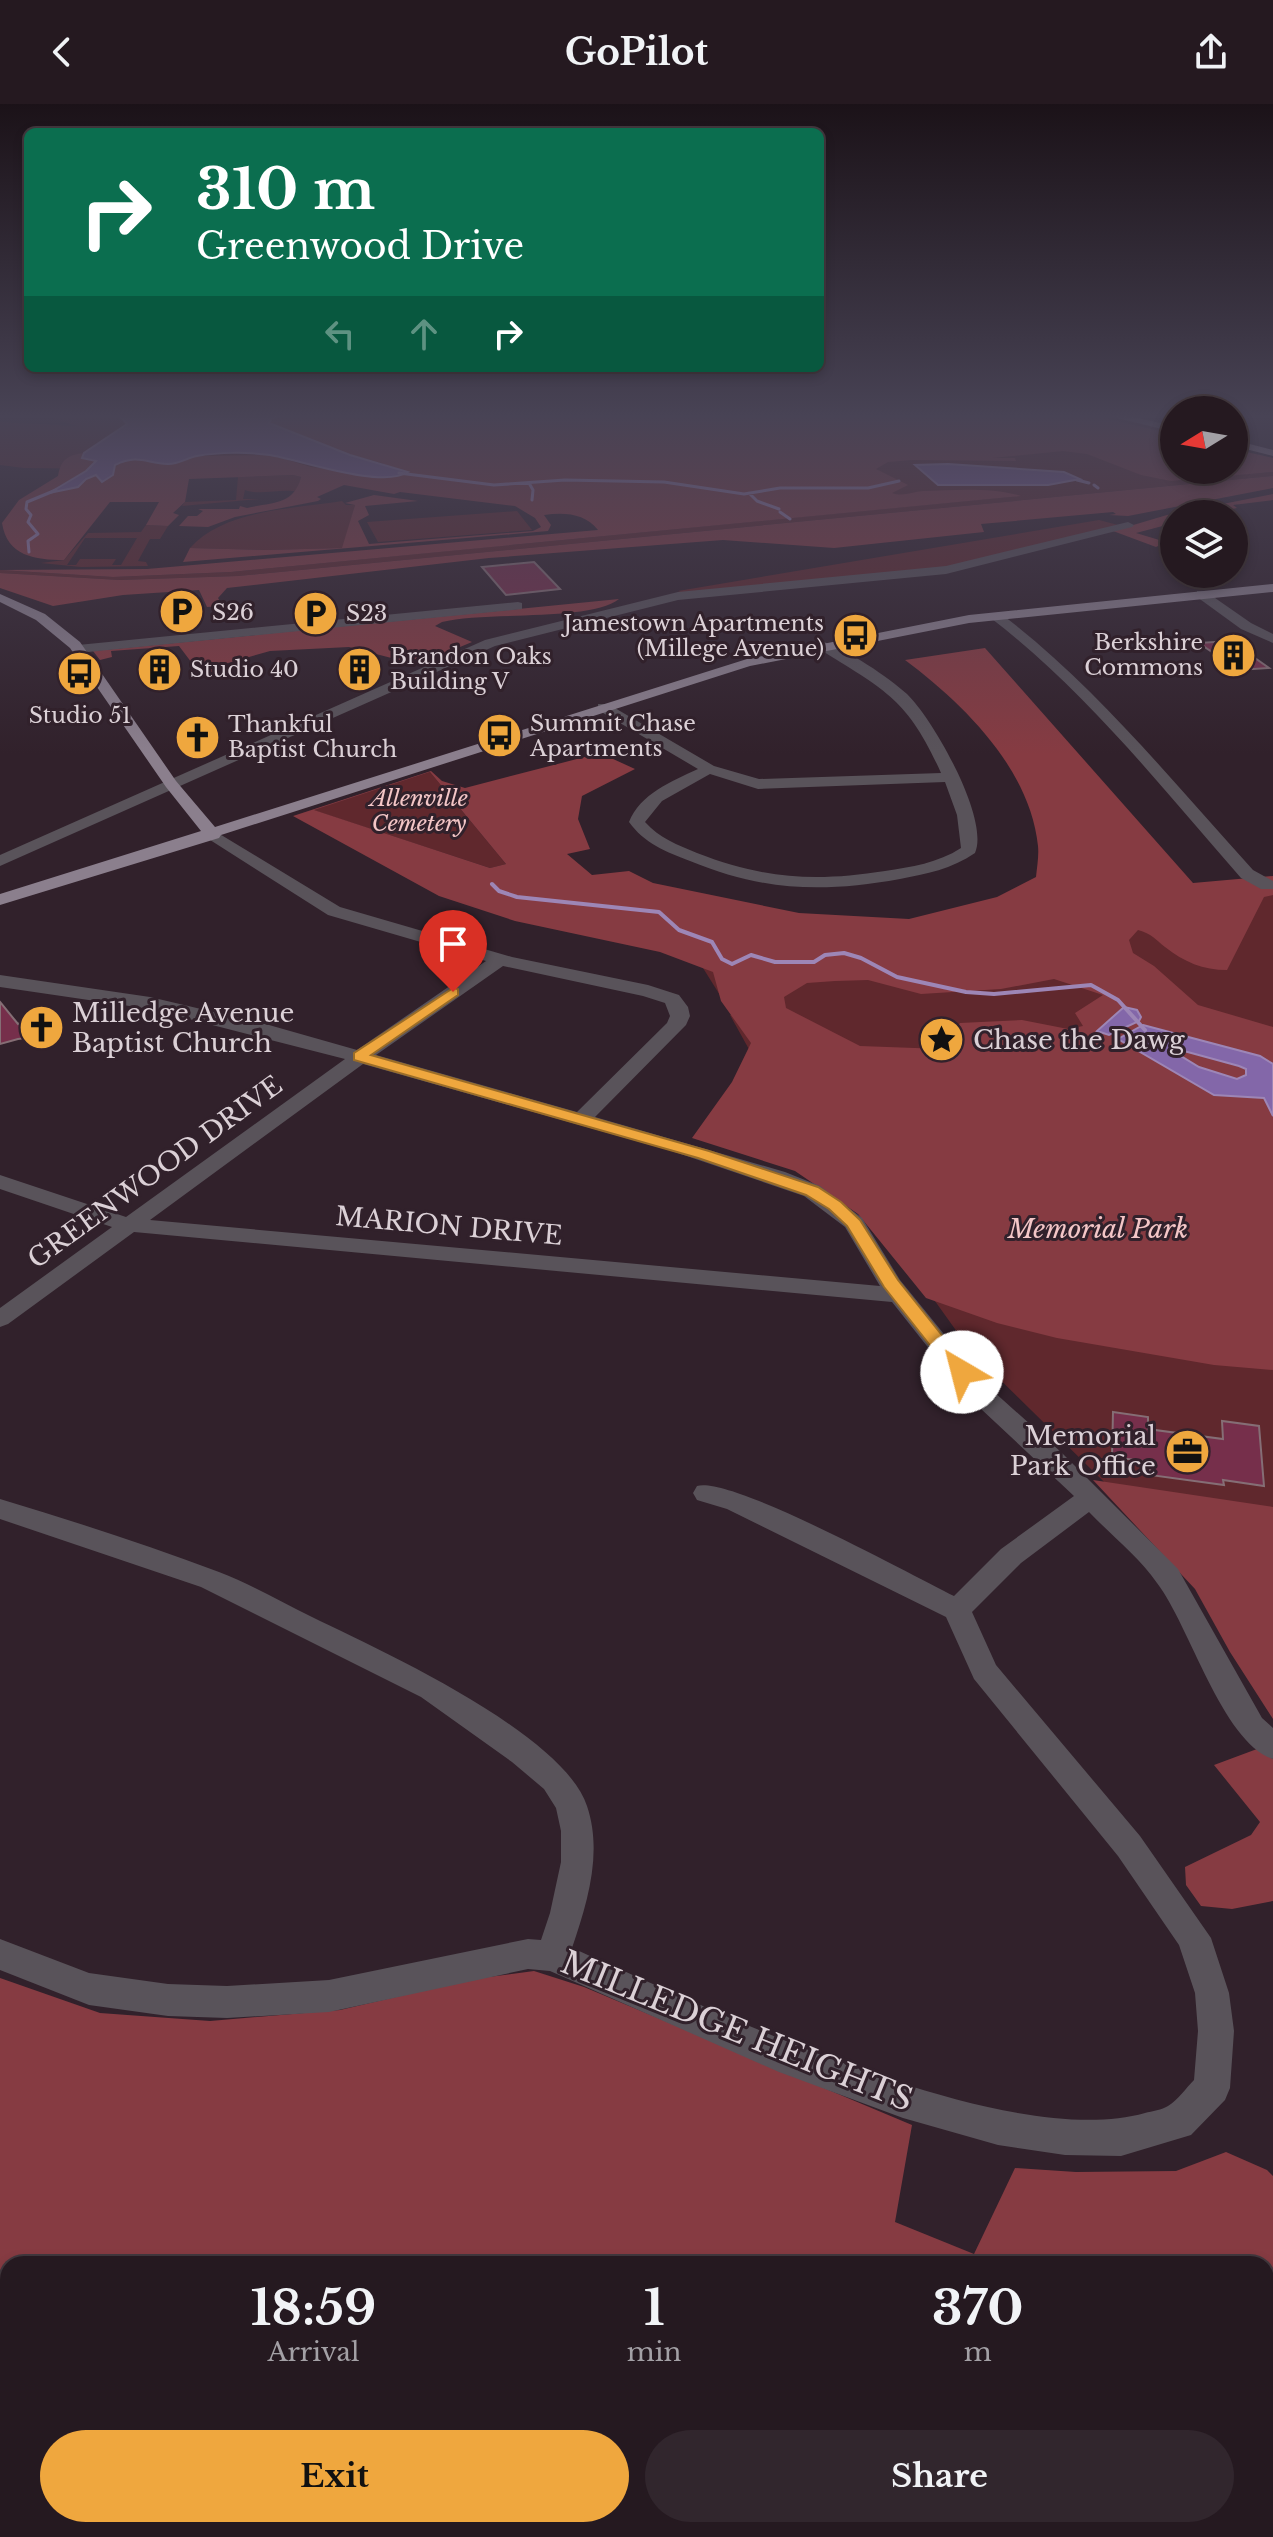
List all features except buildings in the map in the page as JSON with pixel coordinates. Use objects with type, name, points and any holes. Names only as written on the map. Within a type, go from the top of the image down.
[{"type":"main road","points":[[0,900],[213,835],[747,663],[824,646],[996,616],[1273,588]]},
{"type":"main road","points":[[0,598],[40,616],[63,632],[171,784],[213,835]]},
{"type":"street","points":[[0,861],[427,670],[510,637],[678,596],[963,567],[1122,527]]},
{"type":"street","points":[[931,557],[963,567]]},
{"type":"street","points":[[913,574],[907,563],[916,559]]},
{"type":"street","points":[[1201,594],[1246,626],[1273,639]]},
{"type":"street","points":[[78,649],[518,606]]},
{"type":"street","points":[[996,616],[1043,652],[1094,703],[1247,874],[1267,885]]},
{"type":"street","points":[[709,769],[663,794],[639,812],[637,822],[640,828],[663,844],[724,870],[777,884],[832,884],[911,872],[960,857],[969,850],[971,838],[950,777],[906,700],[887,684],[824,646]]},
{"type":"street","points":[[603,707],[709,769],[758,784],[950,777]]},
{"type":"street","points":[[213,835],[334,911],[500,960],[648,991],[672,999],[679,1007],[680,1016],[676,1025],[580,1120]]},
{"type":"street","name":"GREENWOOD DRIVE","points":[[0,1319],[360,1057],[500,960]]},
{"type":"street","points":[[0,981],[178,1009],[580,1120],[777,1177],[812,1191],[854,1223],[900,1295],[974,1388],[1052,1458],[1168,1576],[1251,1727],[1273,1746]]},
{"type":"street","name":"MARION DRIVE","points":[[0,1182],[129,1225],[900,1295]]},
{"type":"street","points":[[706,1493],[737,1502],[957,1610],[1011,1556],[1090,1498]]},
{"type":"street","points":[[0,1509],[225,1586],[432,1689],[523,1753],[555,1780],[571,1805],[577,1831],[577,1862],[552,1956]]},
{"type":"street","name":"MILLEDGE HEIGHTS","points":[[0,1954],[89,1989],[168,2000],[227,2002],[329,1996],[528,1954],[552,1956],[779,2055],[903,2100],[998,2127],[1065,2137],[1121,2138],[1178,2122],[1212,2088],[1216,2031],[1212,1993],[1194,1938],[1129,1846],[984,1671],[957,1610]]},
{"type":"green space","points":[[3,527],[91,527],[64,560],[33,557],[10,543]]},
{"type":"green space","points":[[145,527],[168,527],[160,539],[150,539],[138,561],[146,562],[148,566],[81,567],[41,563],[64,560],[88,533],[141,532]],"holes":[[[85,538],[137,538],[121,565],[112,565],[116,559],[80,559],[76,565],[67,565]]]},
{"type":"green space","points":[[219,527],[349,527],[343,548],[190,548]]},
{"type":"green space","points":[[348,527],[361,527],[369,544],[533,531],[550,527],[548,531],[183,562],[190,548],[342,548]]},
{"type":"green space","points":[[369,527],[529,527],[532,530],[378,542]]},
{"type":"green space","points":[[595,527],[704,527],[231,572],[113,577],[0,570],[147,569],[598,530]]},
{"type":"green space","points":[[702,527],[750,527],[238,576],[120,580],[0,573],[0,570],[113,577],[231,572]]},
{"type":"green space","points":[[750,527],[982,527],[984,532],[834,548],[723,540],[489,558],[227,588],[218,598],[223,606],[207,607],[199,590],[123,595],[53,606],[0,588],[0,573],[120,580],[238,576]]},
{"type":"green space","points":[[1060,527],[1112,527],[948,567],[683,593],[678,591]]},
{"type":"green space","points":[[1128,527],[1160,527],[1136,533],[1160,540],[1160,545],[1156,547],[1113,531]]},
{"type":"green space","points":[[619,599],[585,611],[442,622],[435,626],[472,642],[441,655],[403,661],[349,647],[270,651],[221,665],[216,672],[201,675],[179,646],[111,651],[112,657],[100,660],[93,651]]},
{"type":"green space","name":"Memorial Park","points":[[985,648],[1193,883],[1273,876],[1273,895],[1264,897],[1227,970],[1210,969],[1187,961],[1138,930],[1129,940],[1133,953],[1154,966],[1198,1005],[1273,1027],[1273,1370],[1214,1365],[1057,1338],[997,1323],[926,1298],[858,1214],[795,1171],[692,1138],[732,1082],[751,1043],[721,1001],[713,972],[660,952],[515,921],[439,896],[293,816],[431,771],[442,781],[465,788],[600,753],[635,769],[582,796],[578,819],[590,849],[567,854],[592,875],[629,871],[653,883],[799,913],[909,919],[997,897],[1036,877],[1038,846],[1022,791],[1008,765],[971,718],[905,660]],"holes":[[[430,772],[506,864],[490,868],[314,810]],[[1054,979],[1103,995],[1075,1013],[1083,1026],[1068,1029],[1022,1020],[960,1023],[942,1049],[860,1046],[786,1008],[784,997],[807,983],[835,981],[868,980],[921,994],[1001,989]]]},
{"type":"green space","name":"Allenville Cemetery","points":[[430,772],[506,864],[490,868],[313,810]]},
{"type":"green space","name":"Memorial Park","points":[[1273,881],[1273,1708],[1208,1598],[1157,1534],[970,1350],[882,1227],[761,1071],[730,1015],[751,1016],[723,1000],[703,968]]},
{"type":"green space","points":[[1093,1480],[1273,1507],[1273,1719],[1230,1652],[1195,1589]]},
{"type":"green space","points":[[1257,1749],[1273,1759],[1273,1901],[1232,1909],[1201,1906],[1186,1885],[1185,1867],[1251,1835],[1260,1822],[1214,1765]]},
{"type":"green space","points":[[534,1971],[584,1987],[912,2125],[895,2222],[974,2254],[1015,2168],[1076,2172],[1176,2171],[1226,2152],[1267,2170],[1273,2176],[1273,2256],[0,2256],[0,1978],[100,2013],[210,2021],[340,2010],[473,1979]]},
{"type":"shaded area","points":[[1124,1007],[1137,1010],[1141,1017],[1139,1021],[1109,1035],[1097,1031]]},
{"type":"shaded area","points":[[1143,1025],[1260,1056],[1273,1064],[1273,1116],[1264,1098],[1214,1095],[1118,1039]],"holes":[[[1180,1052],[1246,1069],[1246,1075],[1237,1079],[1199,1067],[1181,1056]]]},
{"type":"waterway","points":[[29,552],[28,541],[38,534],[32,527]]},
{"type":"waterway","points":[[492,884],[499,891],[517,897],[659,912],[679,930],[712,942],[722,959],[732,964],[751,955],[775,962],[814,962],[825,955],[844,953],[861,958],[897,977],[966,992],[994,994],[1091,985],[1118,1000],[1145,1030]]},
{"type":"place","name":"S26","points":[[181,612]]},
{"type":"place","name":"S23","points":[[315,613]]},
{"type":"place","name":"Jamestown Apartments (Millege Avenue)","points":[[855,636]]},
{"type":"place","name":"Berkshire Commons","points":[[1234,655]]},
{"type":"place","name":"Studio 40","points":[[159,669]]},
{"type":"place","name":"Brandon Oaks Building V","points":[[359,669]]},
{"type":"place","name":"Studio 51","points":[[80,674]]},
{"type":"place","name":"Summit Chase Apartments","points":[[499,736]]},
{"type":"place","name":"Thankful Baptist Church","points":[[197,737]]},
{"type":"place","name":"Milledge Avenue Baptist Church","points":[[41,1028]]},
{"type":"place","name":"Chase the Dawg","points":[[942,1040]]},
{"type":"place","name":"Memorial Park Office","points":[[1187,1451]]},
{"type":"route","points":[[453,992],[360,1057],[704,1155],[812,1191],[854,1223],[882,1265],[890,1283],[924,1321],[962,1372]]}]
